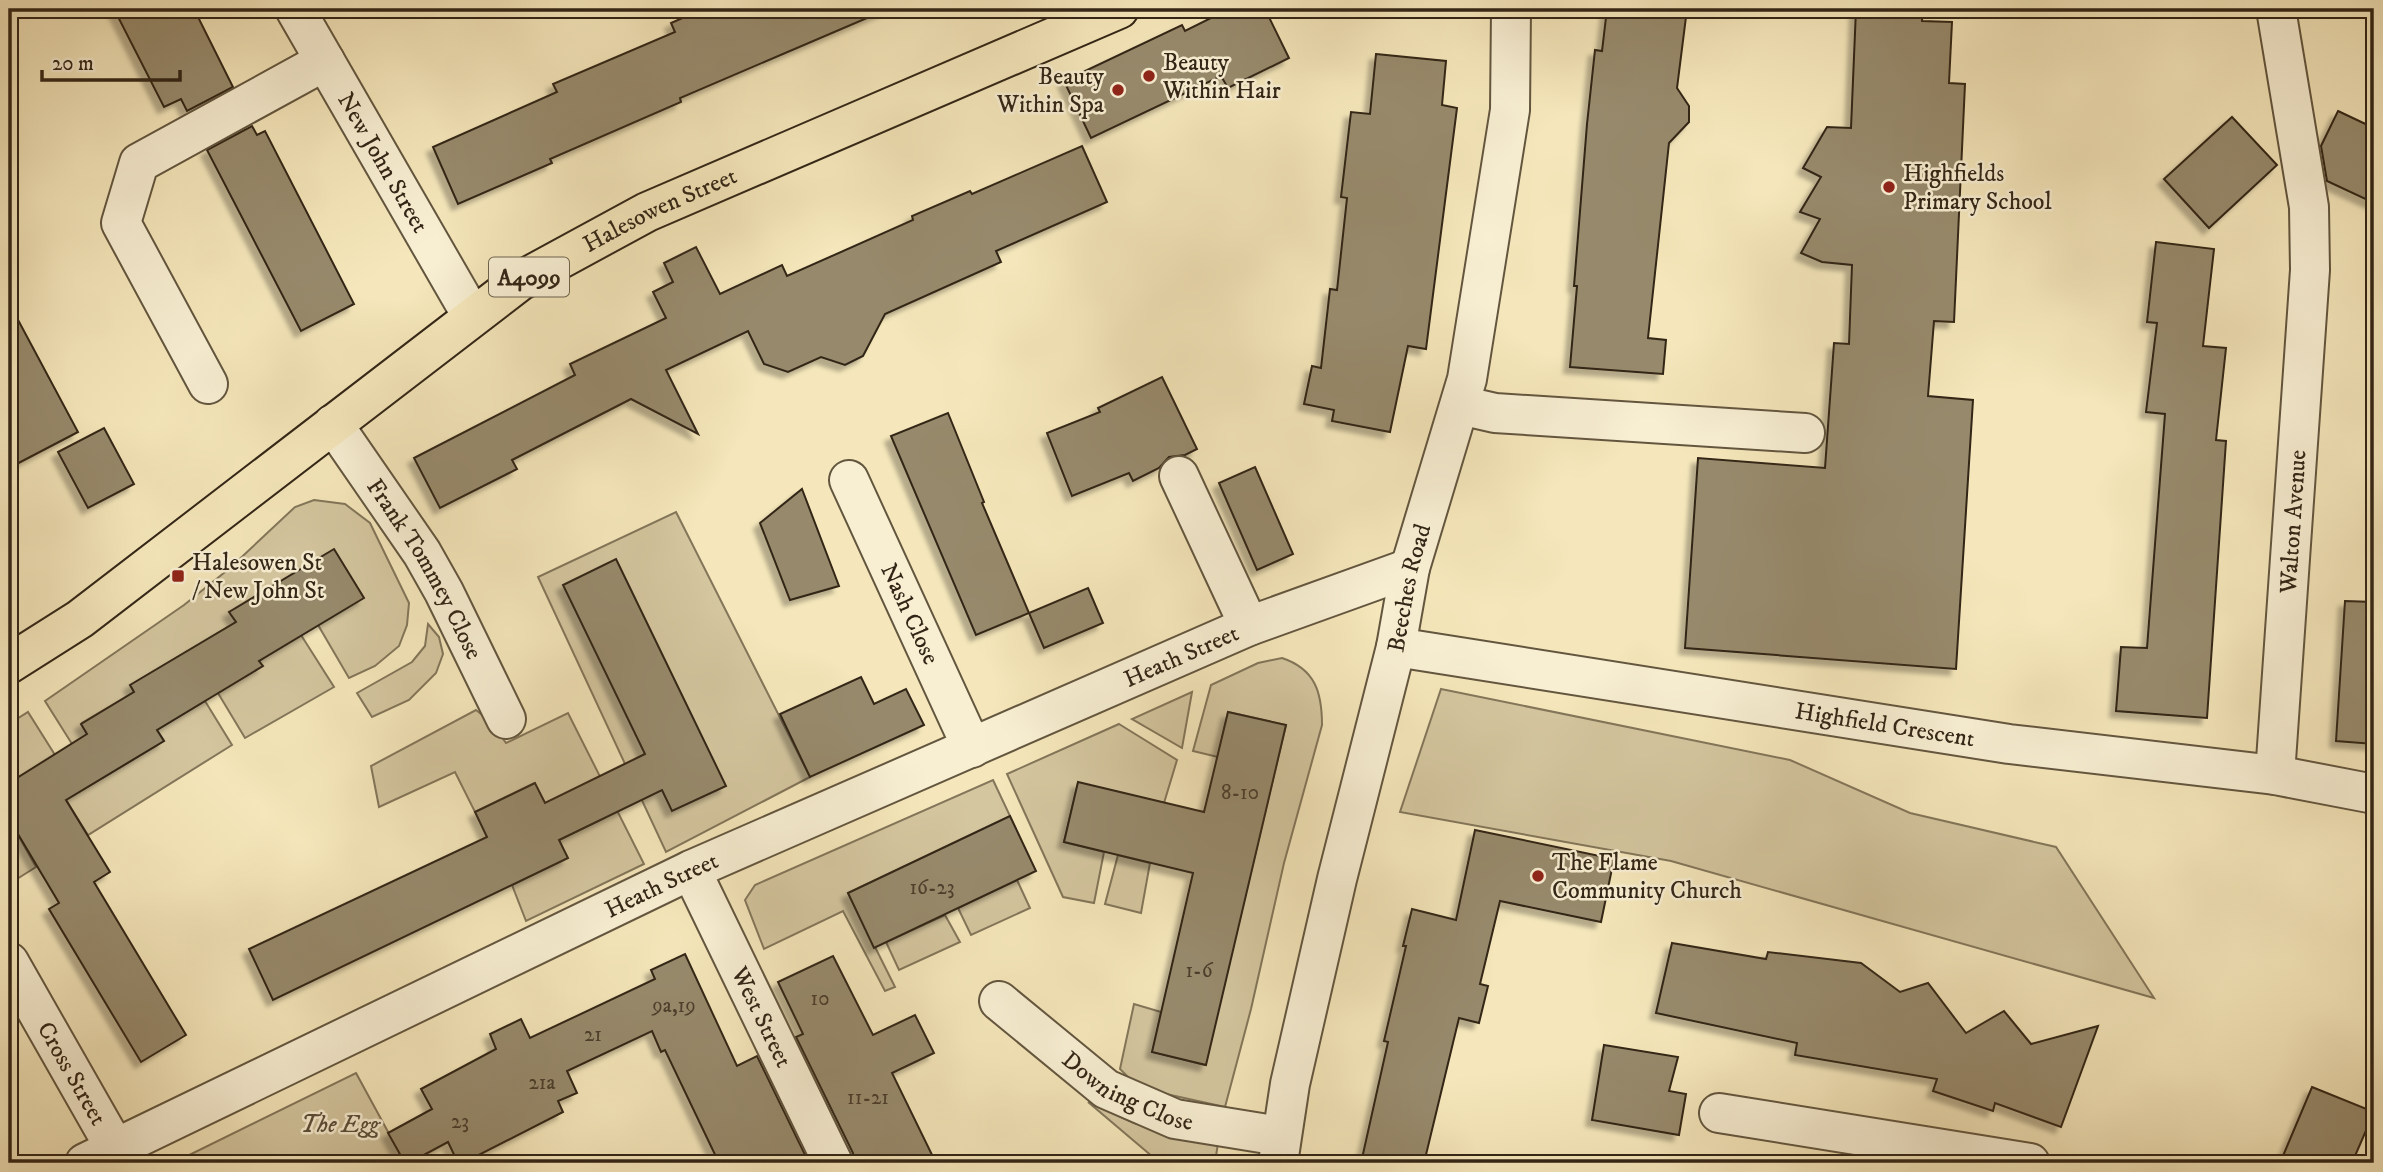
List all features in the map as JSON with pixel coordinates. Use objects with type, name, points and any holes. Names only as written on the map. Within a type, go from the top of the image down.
[{"type":"main road","name":"Halesowen Street","points":[[9,663],[80,619],[520,281],[647,212],[1079,16],[1119,9]]},
{"type":"street","name":"New John Street","points":[[295,9],[472,316]]},
{"type":"street","name":"Beeches Road","points":[[1279,1150],[1290,1084],[1337,879],[1396,647],[1410,568],[1467,379],[1510,110],[1511,9]]},
{"type":"street","name":"Walton Avenue","points":[[2275,775],[2310,270],[2309,207],[2276,9]]},
{"type":"street","points":[[208,384],[121,223],[139,163],[325,61]]},
{"type":"street","points":[[1460,405],[1495,412],[1805,433]]},
{"type":"street","name":"Frank Tommey Close","points":[[333,424],[422,553],[506,719]]},
{"type":"street","name":"Heath Street","points":[[1179,476],[1249,626]]},
{"type":"street","name":"Nash Close","points":[[849,480],[972,748]]},
{"type":"street","name":"Heath Street","points":[[100,1156],[691,870],[1249,626],[1410,568]]},
{"type":"street","name":"Highfield Crescent","points":[[1396,647],[2008,744],[2275,775],[2374,794]]},
{"type":"street","name":"West Street","points":[[691,870],[833,1163]]},
{"type":"street","name":"Cross Street","points":[[9,962],[100,1156]]},
{"type":"street","name":"Downing Close","points":[[999,1001],[1106,1090],[1175,1119],[1279,1150]]},
{"type":"street","points":[[1719,1113],[1824,1147],[2030,1163]]},
{"type":"green space","points":[[314,500],[345,504],[370,523],[409,603],[407,625],[399,646],[375,666],[349,678],[318,625],[230,612],[236,622],[131,685],[134,692],[82,723],[88,735],[72,744],[45,701],[184,605],[230,568],[295,507]]},
{"type":"green space","points":[[676,512],[810,777],[666,852],[538,577]]},
{"type":"green space","points":[[428,624],[439,637],[443,654],[436,673],[409,700],[372,717],[357,693],[412,662],[425,646]]},
{"type":"green space","points":[[301,635],[334,687],[245,738],[218,693],[262,666],[259,661]]},
{"type":"green space","points":[[1282,658],[1302,668],[1314,683],[1320,702],[1322,725],[1284,863],[1251,1009],[1225,1107],[1139,1088],[1120,1069],[1134,1004],[1161,1012],[1153,1052],[1205,1065],[1286,725],[1228,712],[1218,757],[1193,751],[1211,685],[1258,663]]},
{"type":"green space","points":[[1441,689],[1790,760],[1910,813],[2056,847],[2154,998],[1671,861],[1400,812]]},
{"type":"green space","points":[[1192,692],[1182,748],[1132,719]]},
{"type":"green space","points":[[205,701],[232,745],[88,835],[66,800],[164,741],[157,730]]},
{"type":"green space","points":[[476,710],[491,722],[506,743],[568,713],[644,864],[526,921],[512,885],[567,858],[559,840],[604,818],[545,803],[534,783],[475,812],[455,772],[379,807],[371,766]]},
{"type":"green space","points":[[28,712],[55,755],[9,783],[9,724]]},
{"type":"green space","points":[[1119,724],[1177,760],[1164,803],[1078,783],[1064,842],[1104,852],[1094,903],[1063,897],[1007,774]]},
{"type":"green space","points":[[993,780],[1010,816],[848,893],[895,987],[885,991],[843,911],[764,949],[745,900],[755,885]]},
{"type":"green space","points":[[9,819],[36,867],[9,884]]},
{"type":"green space","points":[[1118,855],[1150,863],[1141,913],[1105,904]]},
{"type":"green space","points":[[1017,880],[1030,908],[971,935],[958,908]]},
{"type":"green space","points":[[945,915],[960,942],[899,970],[886,942]]},
{"type":"green space","name":"The Egg","points":[[356,1073],[405,1163],[173,1163]]},
{"type":"green space","points":[[1088,1102],[1134,1123],[1218,1143],[1215,1163],[1160,1163]]},
{"type":"building","points":[[114,9],[194,9],[233,87],[187,111],[181,99],[164,107]]},
{"type":"building","points":[[703,9],[888,9],[680,98],[681,102],[550,159],[552,163],[458,204],[433,147],[557,92],[553,84],[675,32],[671,23]]},
{"type":"building","points":[[1229,9],[1265,9],[1289,58],[1228,88],[1221,76],[1091,138],[1064,81],[1182,25],[1185,31]]},
{"type":"building","points":[[1607,9],[1687,9],[1677,88],[1689,106],[1689,122],[1669,143],[1648,338],[1666,340],[1663,374],[1570,367],[1587,124],[1595,50],[1602,51]]},
{"type":"building","points":[[1856,9],[1923,9],[1922,21],[1952,22],[1949,83],[1965,84],[1954,322],[1934,321],[1928,396],[1973,400],[1956,669],[1685,648],[1698,458],[1825,468],[1834,343],[1849,344],[1852,265],[1822,262],[1801,253],[1820,219],[1800,212],[1821,177],[1803,168],[1827,127],[1851,128]]},
{"type":"building","points":[[1376,54],[1446,61],[1442,105],[1457,108],[1426,349],[1408,346],[1390,432],[1332,421],[1334,410],[1304,404],[1312,366],[1321,368],[1330,289],[1337,290],[1347,198],[1341,197],[1351,112],[1370,114]]},
{"type":"building","points":[[2338,111],[2374,128],[2374,203],[2327,181],[2321,146]]},
{"type":"building","points":[[2232,117],[2277,165],[2209,228],[2164,179]]},
{"type":"building","points":[[252,126],[257,135],[265,131],[354,304],[301,331],[207,150]]},
{"type":"building","points":[[1082,146],[1107,202],[996,251],[1001,262],[885,314],[863,356],[845,365],[821,357],[788,372],[764,364],[748,331],[666,370],[698,434],[631,399],[512,460],[517,469],[440,508],[414,458],[575,375],[570,364],[666,318],[653,292],[673,282],[664,263],[696,247],[720,294],[782,265],[787,276],[913,220],[912,216],[970,191],[972,194]]},
{"type":"building","points":[[2156,242],[2214,249],[2203,346],[2226,348],[2216,440],[2226,441],[2207,718],[2116,711],[2121,647],[2147,648],[2165,414],[2146,412],[2157,323],[2147,322]]},
{"type":"building","points":[[9,303],[78,432],[9,468]]},
{"type":"building","points":[[1162,377],[1197,449],[1185,455],[1169,457],[1159,468],[1133,481],[1129,473],[1072,496],[1047,433],[1100,412],[1098,408]]},
{"type":"building","points":[[948,413],[984,502],[982,503],[1029,613],[976,635],[891,436]]},
{"type":"building","points":[[104,428],[134,484],[88,508],[58,452]]},
{"type":"building","points":[[1255,467],[1293,554],[1257,570],[1219,483]]},
{"type":"building","points":[[802,489],[839,586],[790,600],[760,523]]},
{"type":"building","points":[[334,549],[364,598],[259,661],[263,666],[157,730],[164,741],[66,800],[110,872],[94,882],[186,1035],[141,1062],[49,909],[59,903],[9,819],[9,783],[87,734],[81,724],[134,692],[130,685],[236,622],[229,612]]},
{"type":"building","points":[[616,559],[726,786],[672,811],[662,790],[559,840],[568,858],[273,1000],[249,949],[487,837],[475,812],[535,783],[545,803],[645,754],[563,585]]},
{"type":"building","points":[[1088,588],[1103,623],[1044,648],[1029,613]]},
{"type":"building","points":[[2345,601],[2374,602],[2374,744],[2336,741]]},
{"type":"building","points":[[861,677],[874,704],[906,689],[924,725],[810,777],[780,714]]},
{"type":"building","points":[[1228,712],[1286,725],[1206,1065],[1152,1052],[1193,873],[1064,842],[1078,782],[1204,812]]},
{"type":"building","points":[[1010,816],[1036,871],[874,948],[848,893]]},
{"type":"building","points":[[1475,830],[1614,859],[1601,922],[1500,901],[1480,984],[1488,986],[1479,1023],[1459,1018],[1424,1163],[1361,1163],[1388,1042],[1384,1041],[1412,909],[1456,920]]},
{"type":"building","points":[[1672,943],[1766,959],[1768,952],[1861,963],[1900,992],[1928,983],[1966,1033],[2004,1011],[2031,1044],[2098,1026],[2061,1127],[1995,1103],[1993,1111],[1933,1091],[1937,1079],[1795,1055],[1797,1043],[1656,1013]]},
{"type":"building","points":[[685,954],[737,1066],[757,1056],[809,1163],[719,1163],[665,1050],[661,1052],[652,1031],[567,1071],[577,1093],[558,1101],[563,1112],[463,1163],[458,1163],[448,1142],[405,1163],[388,1133],[432,1109],[421,1089],[496,1049],[490,1034],[521,1019],[530,1038],[655,979],[651,970]]},
{"type":"building","points":[[833,956],[873,1035],[915,1015],[934,1053],[892,1073],[936,1163],[855,1163],[853,1153],[796,1037],[803,1034],[778,982]]},
{"type":"building","points":[[1604,1045],[1678,1057],[1669,1091],[1686,1094],[1679,1135],[1592,1120]]},
{"type":"building","points":[[2312,1087],[2374,1112],[2352,1163],[2280,1163]]},
{"type":"place","name":"Beauty Within Hair","points":[[1149,76]]},
{"type":"place","name":"Beauty Within Spa","points":[[1118,90]]},
{"type":"place","name":"Highfields Primary School","points":[[1889,187]]},
{"type":"place","name":"Halesowen St / New John St","points":[[178,576]]},
{"type":"place","name":"The Flame Community Church","points":[[1538,876]]}]
